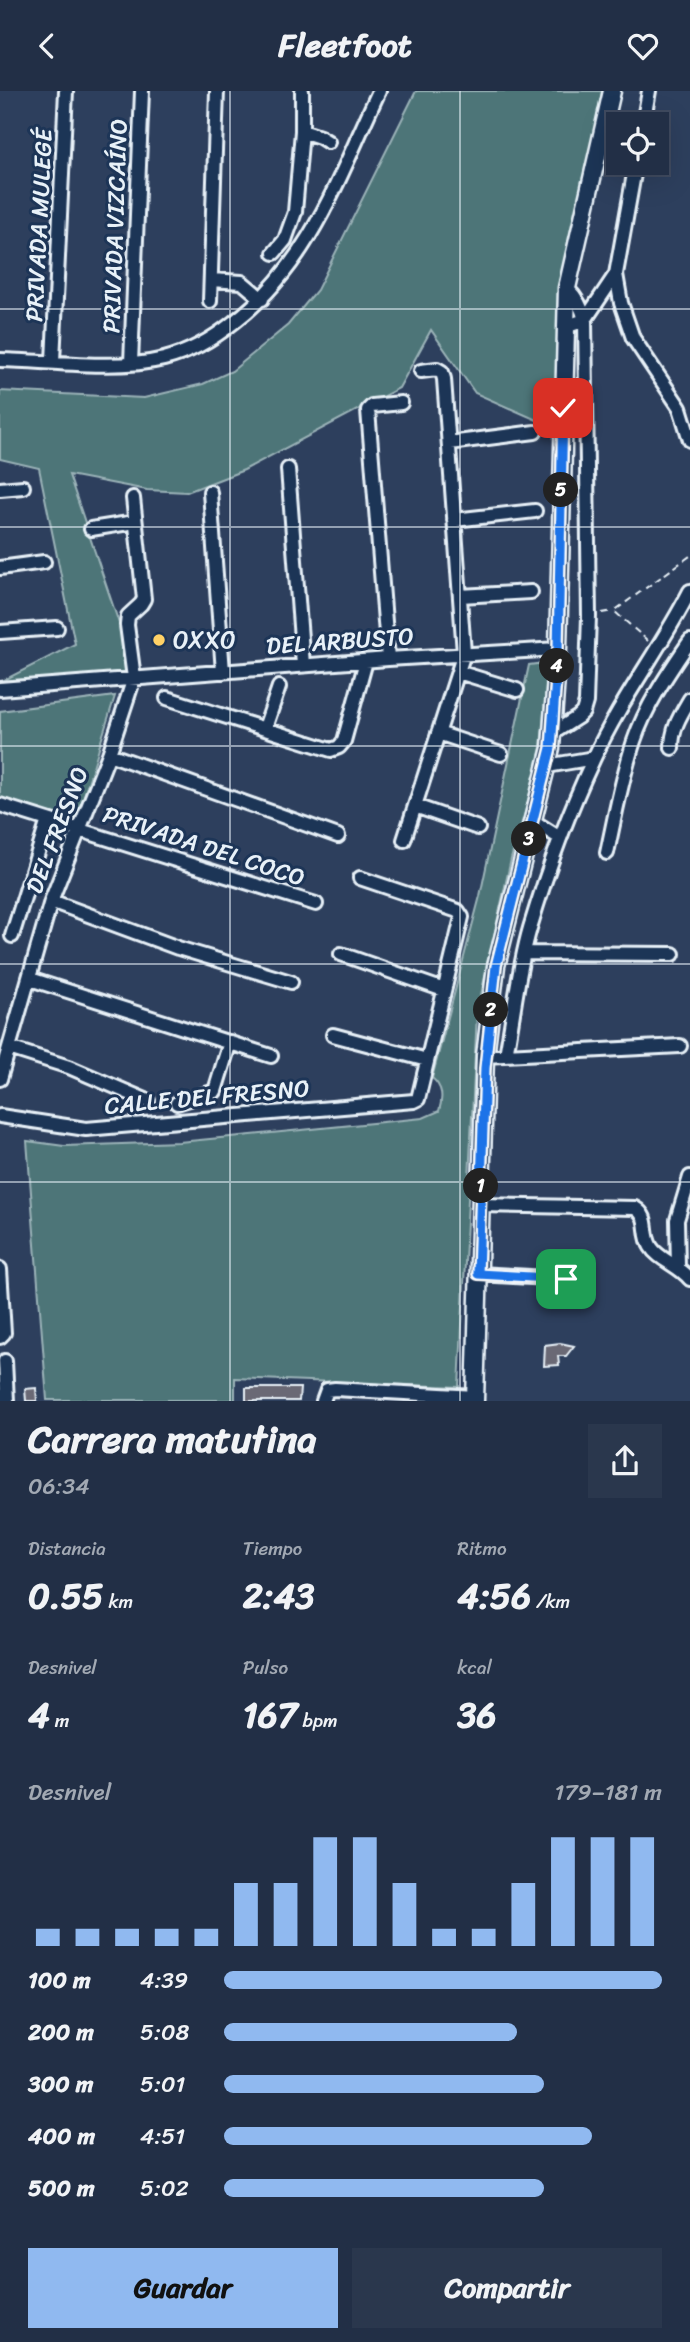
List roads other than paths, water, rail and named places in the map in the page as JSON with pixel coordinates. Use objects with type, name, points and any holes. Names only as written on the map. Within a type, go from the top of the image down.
[{"type":"main road","points":[[475,1399],[485,1056],[496,966],[547,767],[553,733],[558,649],[567,288],[612,91]]},
{"type":"street","name":"PRIVADA MULEGÉ","points":[[53,361],[66,91]]},
{"type":"street","name":"PRIVADA VIZCAÍNO","points":[[131,363],[142,91]]},
{"type":"street","points":[[210,301],[217,91]]},
{"type":"street","points":[[274,253],[285,240],[295,212],[302,131],[302,91]]},
{"type":"street","points":[[0,360],[131,363],[163,359],[191,351],[218,335],[262,299],[281,279],[314,231],[379,91]]},
{"type":"street","points":[[645,112],[649,91]]},
{"type":"street","points":[[302,131],[328,142]]},
{"type":"street","points":[[634,175],[617,274],[621,303],[633,338],[680,408],[690,440]]},
{"type":"street","points":[[565,327],[585,320],[617,274]]},
{"type":"street","points":[[211,280],[242,282],[262,299]]},
{"type":"street","points":[[553,733],[583,712],[586,702],[589,616],[585,320],[577,298],[567,288]]},
{"type":"street","points":[[404,840],[464,653],[442,372],[437,369],[421,371]]},
{"type":"street","points":[[388,659],[368,410],[372,406],[401,403]]},
{"type":"street","points":[[449,443],[536,432]]},
{"type":"street","points":[[288,469],[303,665]]},
{"type":"street","points":[[0,489],[23,487]]},
{"type":"street","points":[[210,492],[223,671]]},
{"type":"street","points":[[133,498],[144,599],[128,616],[134,678]]},
{"type":"street","points":[[454,520],[535,511]]},
{"type":"street","points":[[91,529],[135,522]]},
{"type":"street","points":[[0,568],[44,562]]},
{"type":"street","points":[[506,1055],[529,929],[560,838],[594,758],[637,677],[690,591]]},
{"type":"street","points":[[460,596],[531,592]]},
{"type":"street","points":[[0,632],[57,628]]},
{"type":"street","points":[[607,853],[635,740],[648,709],[690,641]]},
{"type":"street","name":"DEL ARBUSTO","points":[[0,689],[464,653],[558,649]]},
{"type":"street","points":[[167,698],[331,750],[340,747],[344,741],[366,661]]},
{"type":"street","points":[[458,671],[517,690]]},
{"type":"street","name":"DEL FRESNO","points":[[0,1079],[51,901],[109,754],[134,678]]},
{"type":"street","points":[[265,728],[279,687]]},
{"type":"street","points":[[672,748],[672,733],[676,721],[690,699]]},
{"type":"street","points":[[438,733],[501,754]]},
{"type":"street","points":[[109,754],[338,836]]},
{"type":"street","points":[[547,767],[594,758]]},
{"type":"street","name":"PRIVADA DEL COCO","points":[[0,805],[316,904]]},
{"type":"street","points":[[415,806],[478,828]]},
{"type":"street","points":[[12,936],[48,820]]},
{"type":"street","points":[[533,821],[560,838]]},
{"type":"street","points":[[333,1035],[427,1059],[462,917],[461,913],[360,878]]},
{"type":"street","points":[[51,901],[178,948],[291,982]]},
{"type":"street","points":[[507,924],[529,929]]},
{"type":"street","points":[[524,953],[673,954]]},
{"type":"street","points":[[341,954],[444,990]]},
{"type":"street","points":[[30,979],[271,1056]]},
{"type":"street","points":[[177,1103],[215,1091],[230,1042]]},
{"type":"street","points":[[485,1056],[680,1046]]},
{"type":"street","points":[[9,1048],[69,1067],[148,1101]]},
{"type":"street","name":"CALLE DEL FRESNO","points":[[0,1116],[86,1129],[418,1099],[427,1059]]},
{"type":"street","points":[[678,1267],[677,1220],[690,1177]]},
{"type":"street","points":[[480,1205],[635,1208],[645,1217],[652,1249],[690,1279]]},
{"type":"street","points":[[0,1269],[1,1337]]},
{"type":"street","points":[[478,1274],[566,1279]]},
{"type":"street","points":[[5,1361],[7,1401]]},
{"type":"street","points":[[323,1401],[324,1394],[329,1390],[398,1397],[475,1399]]},
{"type":"place","name":"OXXO","points":[[159,640]]}]
